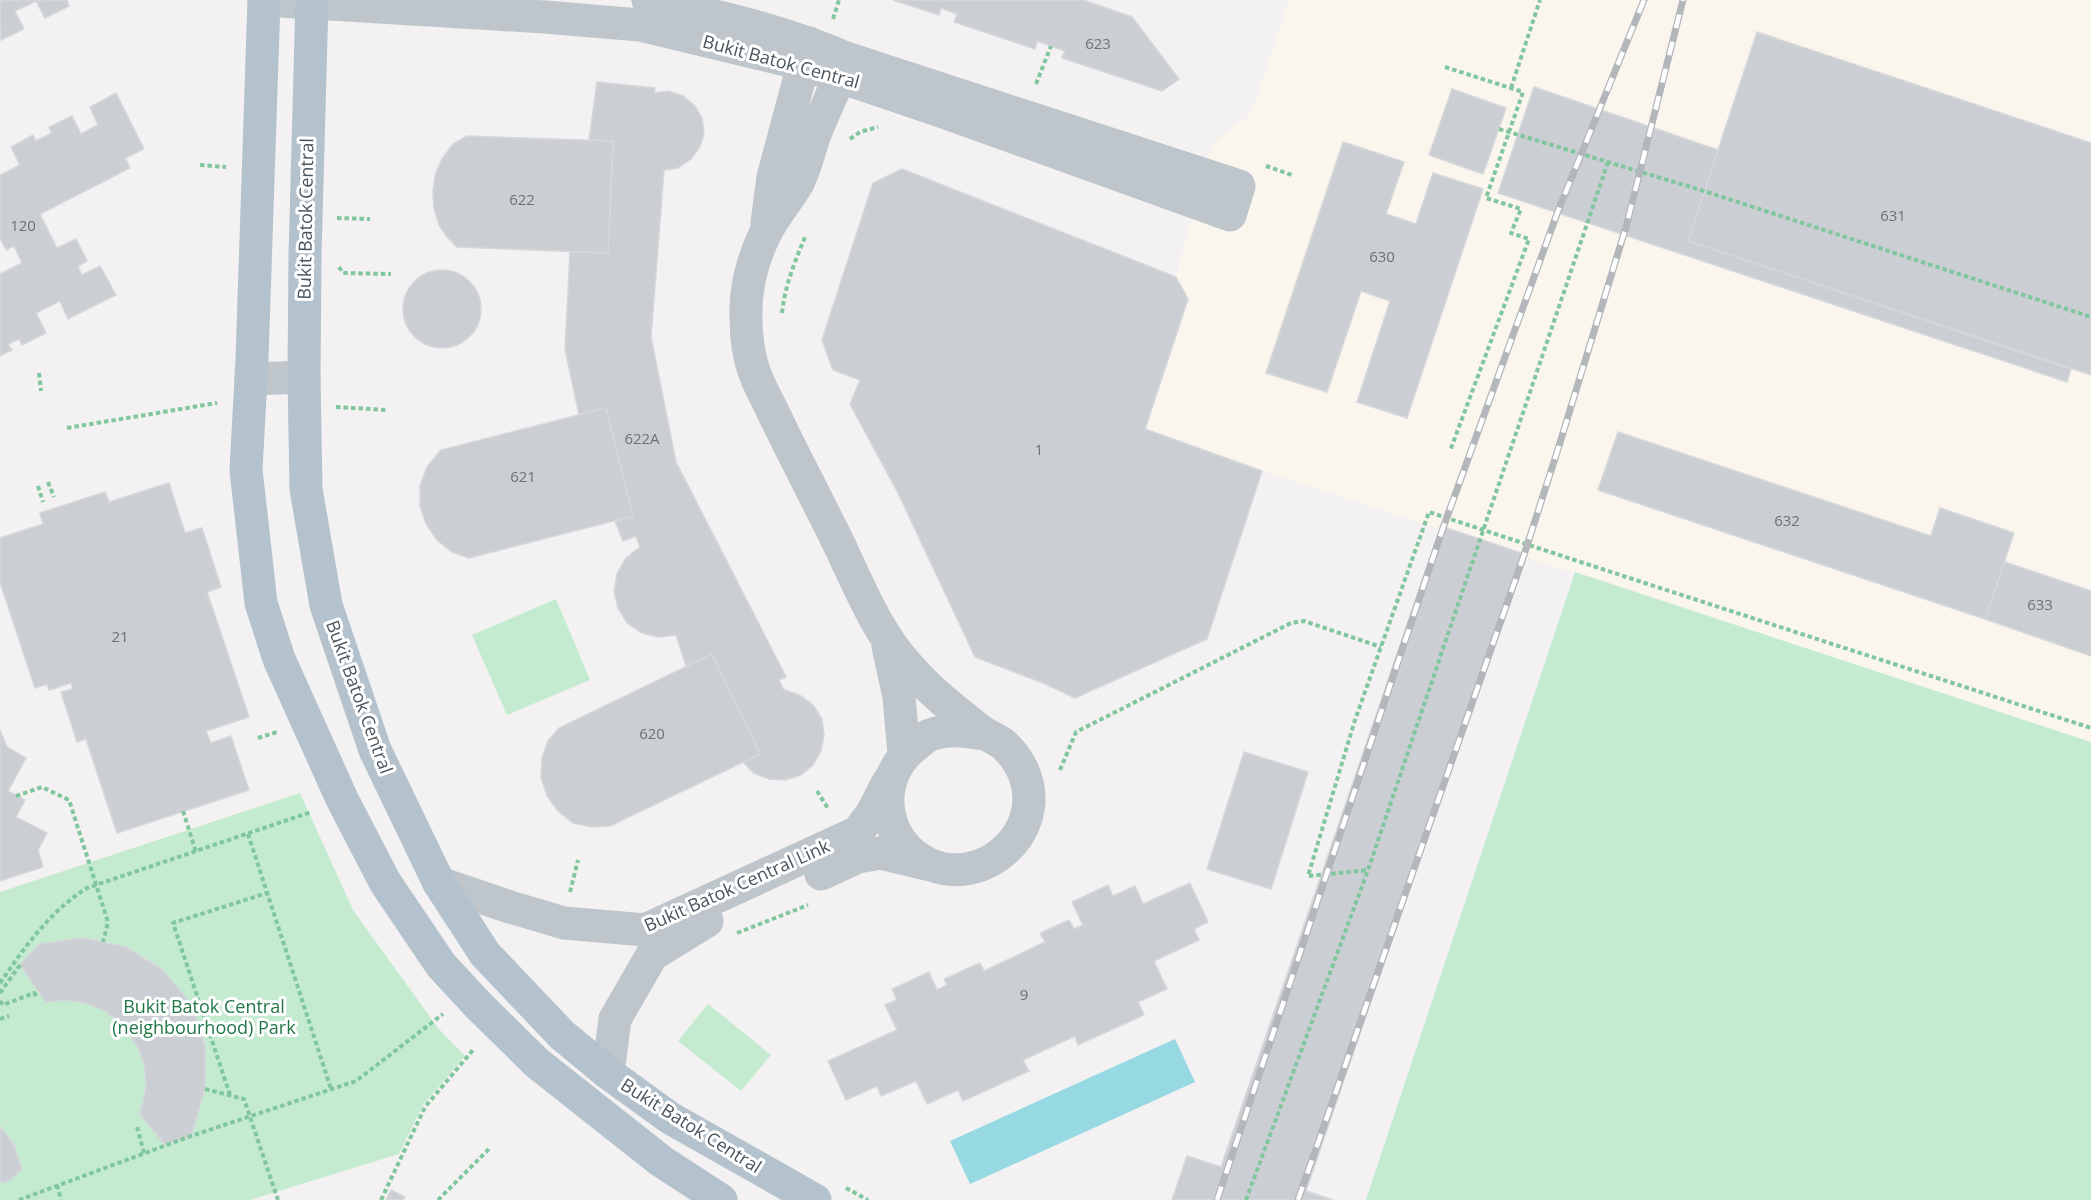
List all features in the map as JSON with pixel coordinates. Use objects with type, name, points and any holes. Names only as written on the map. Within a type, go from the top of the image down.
[{"type":"main road","name":"Bukit Batok Central","points":[[264,0],[246,470],[261,603],[279,659],[342,799],[385,882],[441,965],[478,1006],[537,1063],[661,1161],[721,1200]]},
{"type":"main road","name":"Bukit Batok Central","points":[[312,2],[304,377],[306,489],[326,605],[375,750],[439,883],[485,954],[510,982],[562,1035],[608,1073],[670,1118],[730,1154],[815,1200]]},
{"type":"street","name":"Bukit Batok Central","points":[[264,0],[545,17],[814,44]]},
{"type":"street","name":"Bukit Batok Central","points":[[648,0],[814,44],[843,67],[1234,201]]},
{"type":"street","name":"Bukit Batok Central Link","points":[[765,234],[773,177],[814,44]]},
{"type":"street","name":"Bukit Batok Central Link","points":[[843,67],[799,180],[765,234],[755,260],[748,287],[748,343],[753,370],[887,642],[899,697],[899,761],[888,791],[889,814],[897,836],[912,853],[932,865]]},
{"type":"street","points":[[251,379],[304,377]]},
{"type":"street","name":"Bukit Batok Central Link","points":[[608,1073],[615,1019],[652,955],[705,922],[858,857],[880,853],[958,870],[985,865],[1007,850],[1023,828],[1029,802],[1026,780],[1018,760],[1003,744],[984,734],[929,689],[887,642]]},
{"type":"street","name":"Bukit Batok Central Link","points":[[439,883],[510,908],[564,923],[645,930],[858,832],[872,813],[899,761],[927,736],[955,729],[984,734]]},
{"type":"path","points":[[814,44],[839,0]]},
{"type":"path","points":[[1511,88],[1540,0]]},
{"type":"path","points":[[1034,92],[1051,46]]},
{"type":"path","points":[[1445,67],[1523,92],[1486,198],[1521,208],[1511,233],[1529,238],[1450,451]]},
{"type":"path","points":[[843,144],[860,132],[880,126]]},
{"type":"path","points":[[1499,129],[1704,191],[2091,316]]},
{"type":"path","points":[[1246,1200],[1368,870],[1608,162]]},
{"type":"path","points":[[200,165],[230,167]]},
{"type":"path","points":[[334,218],[370,219]]},
{"type":"path","points":[[780,321],[791,272],[808,230]]},
{"type":"path","points":[[343,273],[391,274]]},
{"type":"path","points":[[39,374],[41,391]]},
{"type":"path","points":[[67,428],[220,403]]},
{"type":"path","points":[[333,406],[387,410]]},
{"type":"path","points":[[48,482],[54,497]]},
{"type":"path","points":[[38,486],[43,502]]},
{"type":"path","points":[[1368,870],[1308,876],[1355,720],[1429,512],[2091,728]]},
{"type":"path","points":[[1076,732],[1297,621],[1304,621],[1381,647]]},
{"type":"path","points":[[258,738],[268,736]]},
{"type":"path","points":[[16,796],[42,787],[69,800],[108,922],[103,942]]},
{"type":"path","points":[[817,791],[824,805]]},
{"type":"path","points":[[0,983],[50,918],[73,897],[96,885],[248,834],[342,799]]},
{"type":"path","points":[[183,811],[196,852]]},
{"type":"path","points":[[248,834],[331,1089]]},
{"type":"path","points":[[568,900],[578,860]]},
{"type":"path","points":[[230,1095],[173,922],[267,893]]},
{"type":"path","points":[[0,993],[18,967],[12,965]]},
{"type":"path","points":[[0,1001],[3,1005],[34,993],[37,997]]},
{"type":"path","points":[[19,1200],[144,1153],[356,1081],[443,1014]]},
{"type":"path","points":[[0,1019],[9,1016]]},
{"type":"path","points":[[381,1200],[425,1107],[473,1050]]},
{"type":"path","points":[[205,1089],[244,1099],[278,1200]]},
{"type":"path","points":[[137,1127],[144,1153]]},
{"type":"path","points":[[438,1200],[489,1149]]},
{"type":"path","points":[[57,1185],[62,1200]]},
{"type":"shaded area","points":[[1289,0],[2091,0],[2091,742],[1262,471],[1145,429],[1188,299],[1176,277],[1212,144],[1251,114]]},
{"type":"green space","points":[[1575,572],[2091,742],[2091,1200],[1366,1200]]},
{"type":"green space","points":[[556,599],[590,680],[507,715],[472,635]]},
{"type":"green space","name":"Bukit Batok Central (neighbourhood) Park","points":[[300,793],[353,910],[438,1028],[465,1056],[423,1105],[399,1154],[250,1200],[0,1200],[0,892]]},
{"type":"green space","points":[[708,1004],[771,1055],[741,1091],[678,1041]]},
{"type":"water","points":[[1175,1039],[1195,1082],[970,1184],[950,1141]]},
{"type":"building","points":[[0,0],[67,0],[69,6],[45,18],[36,1],[15,11],[24,29],[1,40]]},
{"type":"building","points":[[893,0],[1083,0],[1132,17],[1179,79],[1162,91],[1062,58],[1065,51],[1037,41],[1035,49],[954,22],[957,14],[941,8],[939,15]]},
{"type":"building","points":[[1757,32],[2091,143],[2091,375],[1688,241]]},
{"type":"building","points":[[597,82],[655,88],[654,93],[669,91],[683,96],[695,106],[702,118],[704,133],[700,147],[691,159],[678,168],[664,170],[651,337],[676,462],[786,677],[779,680],[783,689],[801,696],[813,705],[822,719],[824,735],[821,751],[813,765],[801,775],[785,780],[769,779],[754,773],[743,762],[760,754],[712,654],[686,666],[676,635],[659,637],[642,633],[627,623],[618,608],[614,591],[617,574],[626,558],[640,547],[636,536],[623,541],[615,521],[633,516],[606,408],[579,415],[565,349],[570,252],[608,253],[613,141],[589,140]]},
{"type":"building","points":[[1534,87],[1718,150],[1688,241],[2071,369],[2067,382],[1498,193]]},
{"type":"building","points":[[1452,89],[1506,108],[1483,174],[1429,155]]},
{"type":"building","points":[[116,93],[144,149],[125,158],[130,168],[40,214],[57,248],[76,239],[87,261],[78,266],[82,275],[100,266],[116,295],[68,319],[60,301],[36,313],[46,333],[22,345],[19,339],[8,344],[12,350],[0,356],[0,274],[22,263],[14,246],[6,250],[0,238],[0,175],[20,165],[11,147],[33,135],[36,141],[52,133],[49,127],[72,116],[81,134],[98,125],[90,107]]},
{"type":"building","points":[[467,136],[613,141],[608,253],[457,247],[439,225],[434,209],[433,192],[435,175],[442,159],[453,144]]},
{"type":"building","points":[[1343,142],[1404,162],[1386,214],[1416,224],[1433,173],[1483,189],[1407,418],[1357,402],[1390,301],[1361,291],[1327,392],[1266,373]]},
{"type":"building","points":[[902,169],[1176,277],[1188,299],[1145,429],[1262,471],[1207,639],[1075,698],[975,657],[899,495],[850,404],[860,380],[833,370],[822,340],[873,183]]},
{"type":"building","points":[[434,270],[450,270],[464,276],[475,287],[481,301],[481,317],[475,331],[464,342],[450,348],[434,348],[420,342],[409,331],[403,317],[403,301],[409,287],[420,276]]},
{"type":"building","points":[[606,408],[633,516],[469,558],[452,552],[437,540],[426,524],[420,506],[420,486],[427,467],[441,450]]},
{"type":"building","points":[[1618,432],[1931,536],[1940,508],[2014,533],[1985,619],[1598,490]]},
{"type":"building","points":[[169,483],[185,533],[202,528],[221,587],[207,592],[249,717],[206,731],[211,743],[231,736],[249,790],[117,833],[86,739],[77,742],[61,692],[73,689],[71,683],[49,690],[47,684],[35,688],[0,582],[0,538],[43,524],[40,513],[105,492],[109,502]]},
{"type":"building","points":[[1441,526],[1524,554],[1306,1191],[1333,1200],[1172,1200],[1187,1156],[1221,1167]]},
{"type":"building","points":[[2005,562],[2091,591],[2091,656],[1985,619]]},
{"type":"building","points":[[712,654],[760,754],[610,826],[592,827],[573,823],[558,811],[547,796],[541,777],[542,758],[548,741],[559,728]]},
{"type":"building","points":[[0,730],[7,747],[26,758],[8,791],[25,800],[16,817],[47,833],[38,850],[43,867],[0,881]]},
{"type":"building","points":[[1244,752],[1308,772],[1271,889],[1207,869]]},
{"type":"building","points":[[1190,883],[1208,922],[1194,929],[1199,940],[1154,961],[1167,989],[1138,1002],[1144,1015],[1078,1045],[1075,1036],[1023,1060],[1029,1071],[963,1101],[958,1090],[927,1104],[916,1081],[881,1096],[877,1086],[846,1100],[828,1061],[897,1030],[885,1005],[897,1000],[892,989],[929,972],[937,990],[947,985],[944,979],[980,963],[984,971],[1045,942],[1040,933],[1069,920],[1074,929],[1083,925],[1072,902],[1108,885],[1113,896],[1135,886],[1143,904]]},
{"type":"building","points":[[83,938],[126,947],[163,970],[191,1004],[205,1045],[205,1089],[191,1136],[165,1145],[140,1114],[146,1088],[145,1069],[139,1049],[125,1027],[104,1010],[85,1003],[66,1000],[46,1002],[20,965],[39,944]]},
{"type":"building","points":[[0,1126],[14,1145],[22,1170],[7,1182],[0,1182]]},
{"type":"building","points":[[391,1190],[405,1197],[403,1200],[386,1200]]},
{"type":"railway","points":[[1217,1200],[1443,528],[1558,211],[1644,0]]},
{"type":"railway","points":[[1298,1200],[1524,555],[1559,446],[1626,227],[1683,0]]}]
